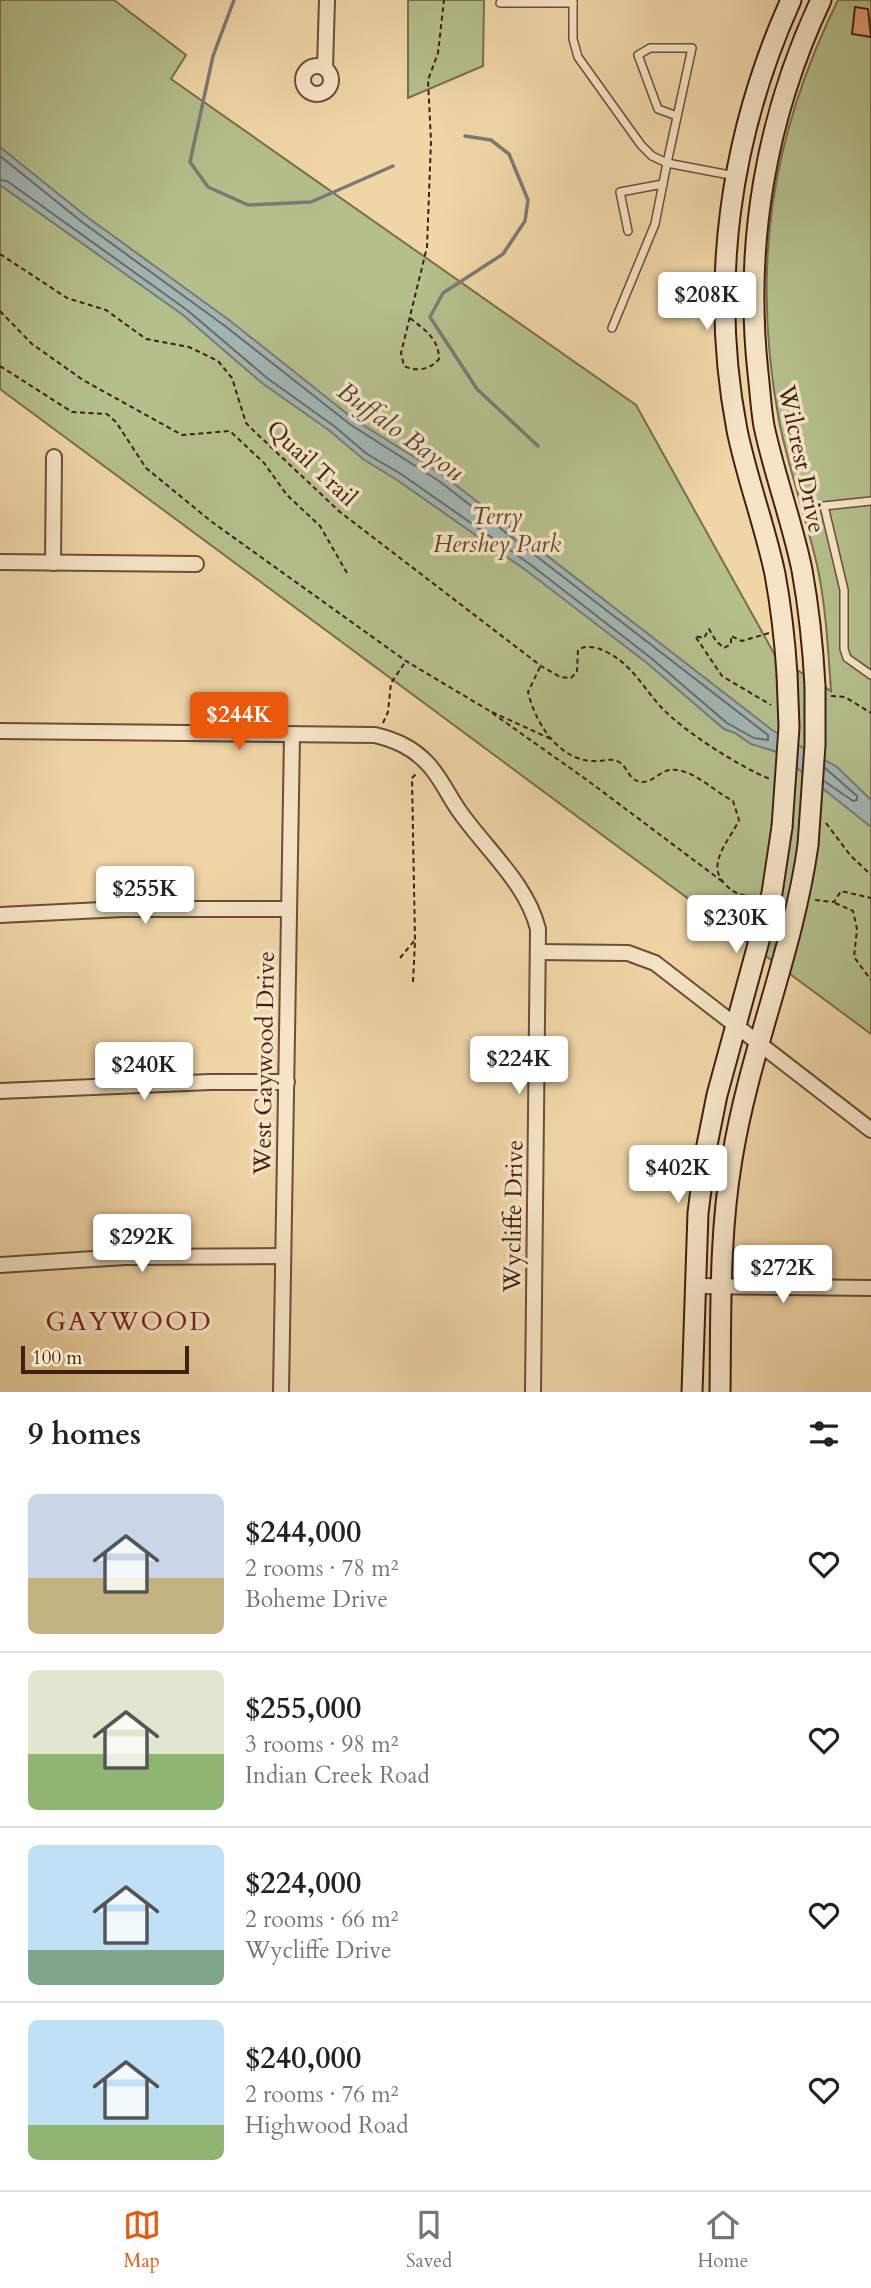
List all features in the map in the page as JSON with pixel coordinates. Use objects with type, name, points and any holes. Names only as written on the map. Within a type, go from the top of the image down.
[{"type":"main road","points":[[692,1392],[698,1213],[706,1150],[717,1095],[772,893],[782,827],[789,727],[787,674],[775,575],[737,430],[728,349],[726,258],[735,176],[745,126],[760,78],[791,0]]},
{"type":"main road","name":"Wilcrest Drive","points":[[720,1392],[724,1218],[732,1157],[798,898],[808,845],[820,694],[802,570],[764,425],[755,348],[754,259],[767,153],[785,88],[821,0]]},
{"type":"main road","points":[[778,601],[806,596]]},
{"type":"street","points":[[325,68],[327,0]]},
{"type":"street","points":[[53,563],[54,457]]},
{"type":"street","points":[[0,562],[196,564]]},
{"type":"street","points":[[0,731],[375,736],[407,746],[428,764]]},
{"type":"street","name":"West Gaywood Drive","points":[[281,1392],[292,736]]},
{"type":"street","name":"Wycliffe Drive","points":[[428,764],[460,813],[527,900],[538,929],[533,1392]]},
{"type":"street","points":[[0,915],[122,909],[289,909]]},
{"type":"street","points":[[538,952],[628,953],[655,964],[871,1130]]},
{"type":"street","points":[[0,1091],[182,1083],[287,1082]]},
{"type":"street","points":[[0,1265],[125,1257],[283,1256]]},
{"type":"street","points":[[694,1286],[871,1289]]},
{"type":"lane","points":[[500,3],[573,2],[573,39],[578,57],[641,145],[652,156],[667,163],[735,176]]},
{"type":"lane","points":[[612,328],[654,224],[692,48],[650,48],[638,55],[652,100],[658,109],[677,116]]},
{"type":"lane","points":[[628,232],[620,192],[663,184]]},
{"type":"lane","points":[[871,501],[824,506],[844,590],[844,649],[847,658],[871,675]]},
{"type":"path","points":[[410,318],[424,328],[439,347],[439,359],[429,368],[418,370],[404,366],[401,353],[427,247],[431,141],[428,80],[438,53],[444,0]]},
{"type":"path","name":"Quail Trail","points":[[0,254],[67,298],[106,310],[146,339],[189,347],[218,361],[232,378],[246,423],[340,512],[541,666],[560,677],[571,678],[577,672],[576,655],[583,647],[611,654],[628,667],[670,716],[740,766],[774,780]]},
{"type":"path","points":[[0,312],[32,344],[83,380],[182,435],[230,431],[264,463],[288,495],[320,526],[347,573]]},
{"type":"path","points":[[0,366],[72,412],[107,414],[116,422],[146,468],[212,522],[406,661],[488,710],[742,896],[772,893]]},
{"type":"path","points":[[777,705],[769,705],[722,676],[695,636],[704,638],[709,629],[724,648],[731,644],[732,636],[742,641],[782,631]]},
{"type":"path","points":[[375,736],[388,712],[391,683],[406,661]]},
{"type":"path","points":[[541,666],[528,692],[535,714],[551,740]]},
{"type":"path","points":[[820,694],[845,697],[871,713]]},
{"type":"path","points":[[488,710],[551,740],[569,754],[582,759],[617,761],[624,765],[629,776],[640,782],[649,781],[665,770],[681,771],[733,801],[738,820],[716,864],[723,882]]},
{"type":"path","points":[[413,982],[415,940],[412,778],[428,764]]},
{"type":"path","points":[[824,821],[850,855],[871,875]]},
{"type":"path","points":[[834,902],[841,891],[871,898]]},
{"type":"path","points":[[798,898],[834,902],[853,911],[857,929],[854,957],[871,980]]},
{"type":"path","points":[[400,958],[415,940]]},
{"type":"green space","name":"Terry Hershey Park","points":[[0,0],[114,0],[186,55],[171,79],[636,405],[776,657],[831,691],[820,580],[779,421],[771,365],[767,257],[772,205],[782,154],[796,103],[815,51],[838,0],[871,0],[871,1034],[0,389]]},
{"type":"green space","points":[[408,0],[484,0],[483,66],[408,98]]},
{"type":"water","points":[[0,147],[87,217],[229,320],[355,420],[443,475],[772,730],[837,767],[871,800],[871,827],[777,752],[751,744],[724,729],[647,663],[527,571],[363,459],[330,431],[262,383],[183,315],[0,185]]},
{"type":"building","points":[[855,7],[868,9],[871,37],[852,34]]},
{"type":"waterway","points":[[234,0],[213,56],[190,162],[208,187],[248,205],[311,202],[393,166]]},
{"type":"waterway","points":[[465,136],[491,140],[509,154],[528,200],[525,221],[503,254],[443,293],[430,317],[477,389],[538,446]]},
{"type":"district","name":"GAYWOOD","points":[[129,1321]]},
{"type":"water label","name":"Buffalo Bayou","points":[[401,431]]}]
